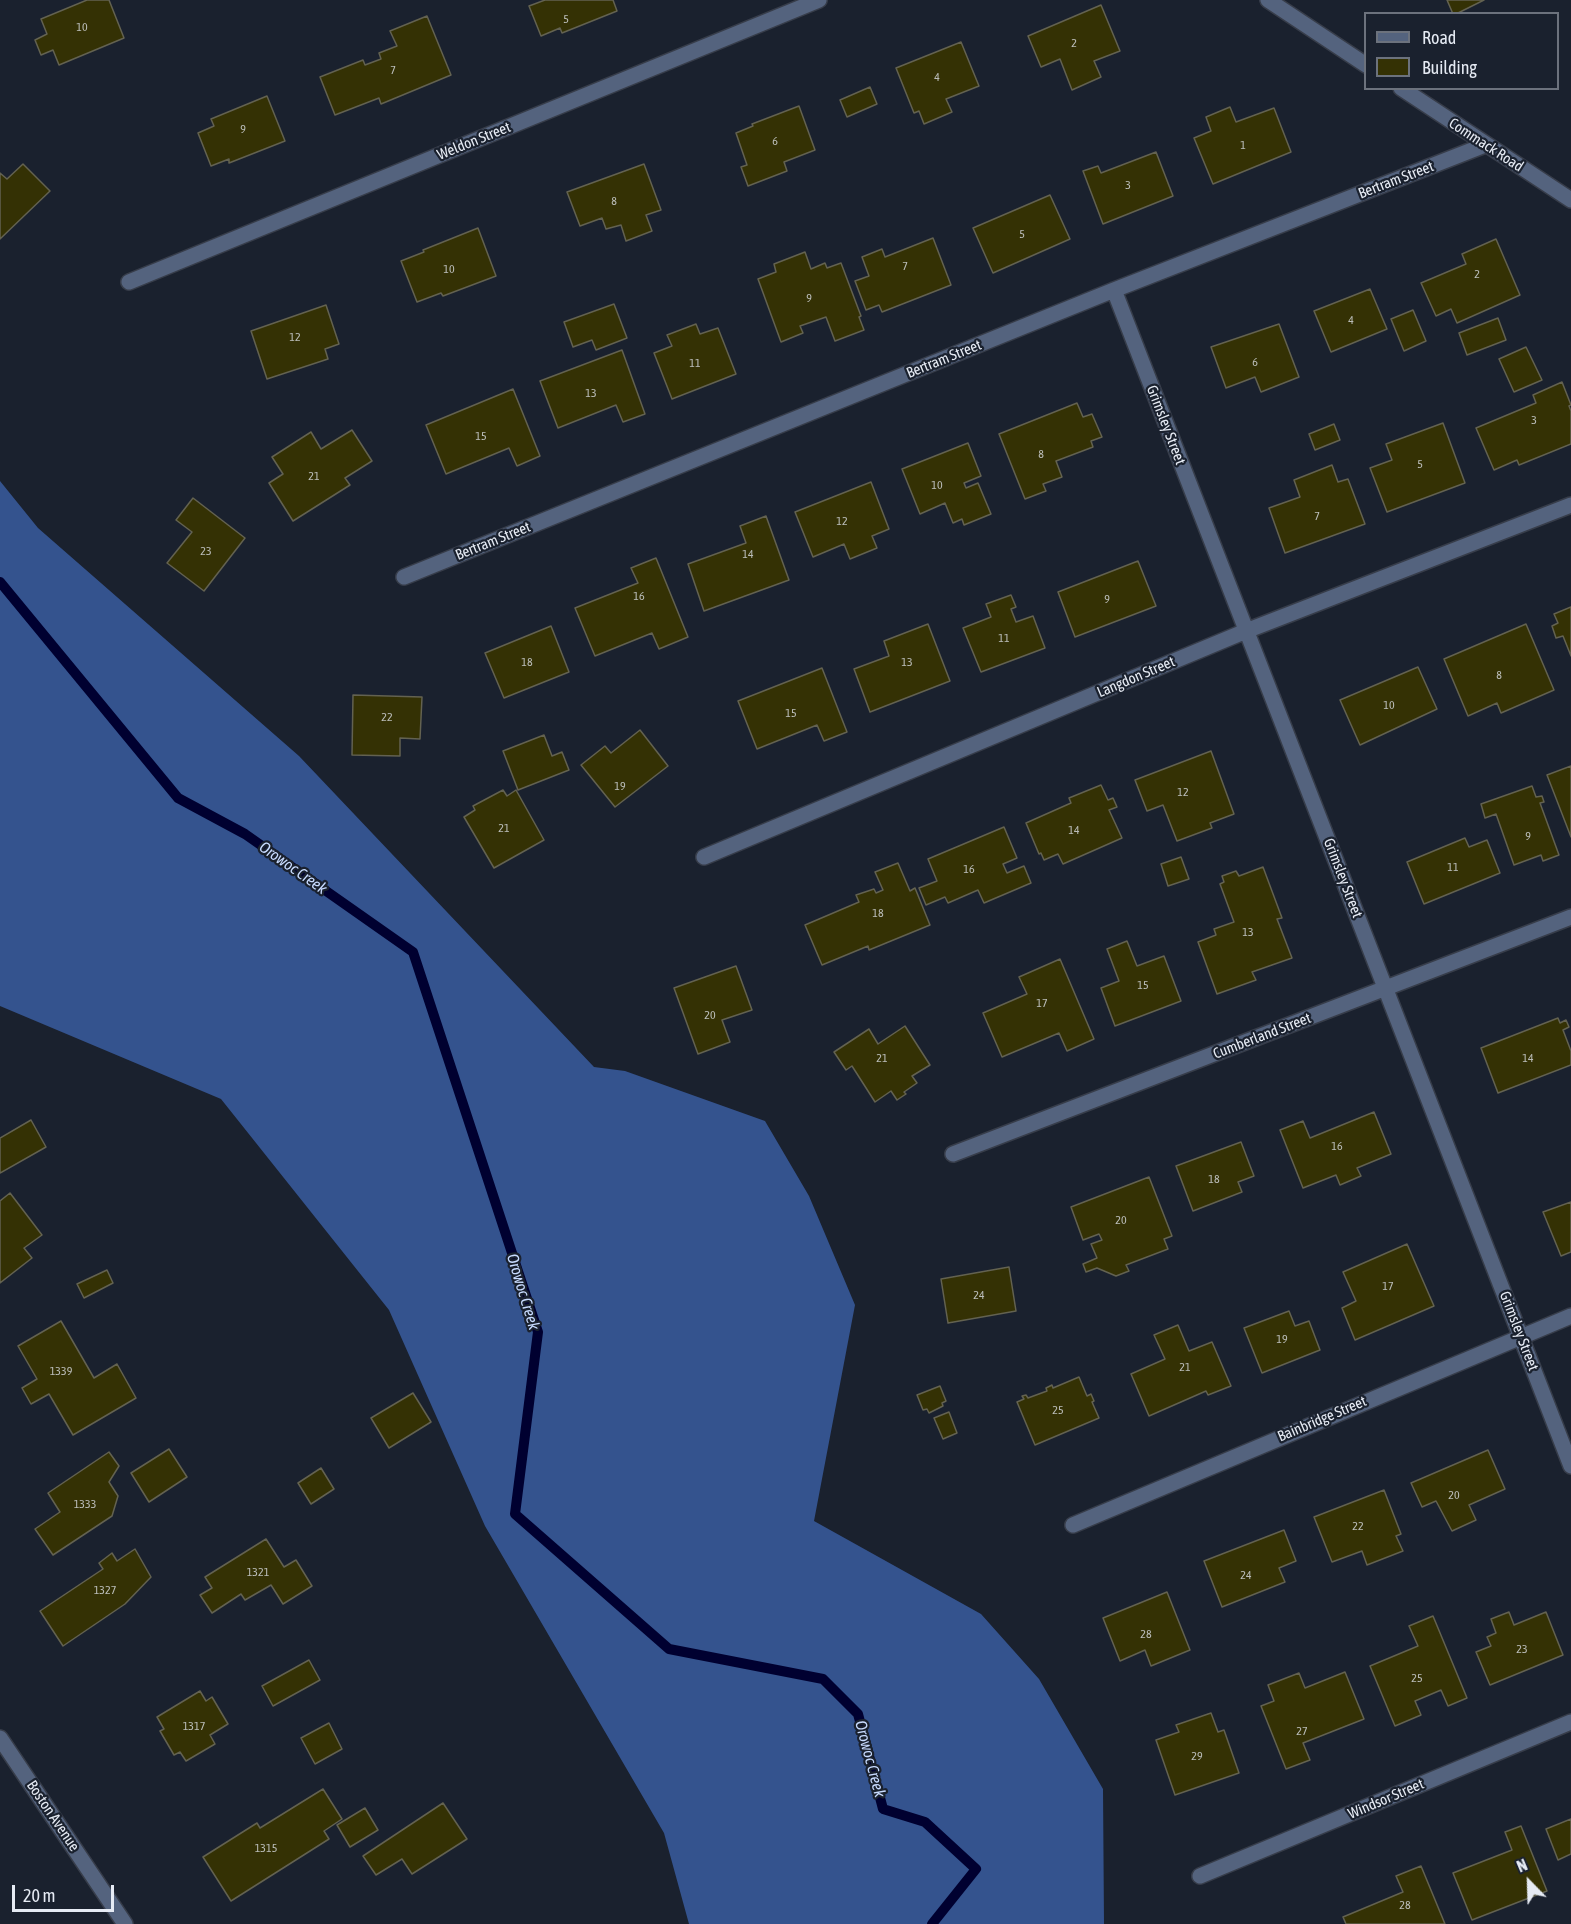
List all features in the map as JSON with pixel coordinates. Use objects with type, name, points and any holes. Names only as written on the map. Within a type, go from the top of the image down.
[{"type":"street","name":"Weldon Street","points":[[129,282],[819,0]]},
{"type":"street","points":[[1268,0],[1364,64]]},
{"type":"street","name":"Commack Road","points":[[1404,90],[1571,200]]},
{"type":"street","name":"Bertram Street","points":[[404,577],[1114,290],[1485,145]]},
{"type":"street","name":"Grimsley Street","points":[[1114,290],[1571,1466]]},
{"type":"street","name":"Langdon Street","points":[[704,857],[1246,631],[1571,505]]},
{"type":"street","name":"Cumberland Street","points":[[953,1154],[1571,917]]},
{"type":"street","name":"Bainbridge Street","points":[[1073,1525],[1521,1335],[1571,1316]]},
{"type":"street","name":"Windsor Street","points":[[1200,1876],[1571,1722]]},
{"type":"street","name":"Boston Avenue","points":[[0,1738],[125,1924]]},
{"type":"shaded area","points":[[0,481],[38,528],[299,756],[594,1067],[625,1071],[765,1121],[809,1196],[855,1305],[814,1521],[981,1614],[1039,1679],[1103,1789],[1104,1924],[689,1924],[664,1833],[485,1526],[389,1310],[221,1099],[0,1006]]},
{"type":"building","points":[[87,0],[109,0],[124,38],[59,65],[53,50],[41,55],[35,40],[47,34],[41,19]]},
{"type":"building","points":[[545,0],[613,0],[617,11],[562,33],[560,28],[541,36],[529,6]]},
{"type":"building","points":[[1447,0],[1484,0],[1460,12],[1452,12]]},
{"type":"building","points":[[1101,5],[1120,51],[1094,61],[1101,77],[1072,90],[1060,59],[1041,67],[1028,36]]},
{"type":"building","points":[[427,16],[451,75],[381,104],[379,98],[335,115],[320,77],[363,60],[365,65],[381,59],[379,53],[397,46],[390,31]]},
{"type":"building","points":[[961,42],[979,86],[946,99],[952,112],[924,124],[919,111],[914,113],[896,68]]},
{"type":"building","points":[[870,87],[877,104],[847,117],[840,100]]},
{"type":"building","points":[[267,96],[285,141],[229,163],[229,159],[211,166],[198,133],[214,126],[211,119]]},
{"type":"building","points":[[799,106],[815,150],[784,162],[787,171],[748,186],[741,167],[747,165],[736,133],[753,126],[752,124]]},
{"type":"building","points":[[1230,107],[1236,122],[1274,108],[1291,152],[1213,184],[1194,138],[1211,131],[1206,117]]},
{"type":"building","points":[[1156,152],[1173,196],[1103,224],[1083,171],[1098,166],[1101,173]]},
{"type":"building","points":[[23,164],[50,191],[0,239],[0,173],[7,179]]},
{"type":"building","points":[[644,164],[661,210],[646,215],[652,231],[626,241],[621,225],[606,229],[602,218],[580,226],[567,192]]},
{"type":"building","points":[[1050,195],[1070,239],[993,273],[973,228]]},
{"type":"building","points":[[478,228],[496,276],[443,296],[441,293],[417,302],[401,261]]},
{"type":"building","points":[[933,238],[951,285],[882,312],[879,305],[866,310],[855,281],[869,276],[862,257],[882,249],[885,257]]},
{"type":"building","points":[[1496,239],[1520,295],[1457,323],[1451,309],[1436,316],[1421,283],[1466,264],[1462,254]]},
{"type":"building","points":[[805,252],[811,269],[825,263],[827,268],[841,263],[864,330],[835,341],[826,317],[800,326],[803,333],[781,342],[758,279],[776,272],[774,264]]},
{"type":"building","points":[[1370,289],[1387,329],[1331,352],[1314,311]]},
{"type":"building","points":[[614,304],[627,338],[596,350],[592,340],[573,347],[564,322]]},
{"type":"building","points":[[326,305],[339,344],[325,349],[328,359],[267,379],[251,331]]},
{"type":"building","points":[[1413,310],[1426,341],[1404,351],[1391,319]]},
{"type":"building","points":[[1498,318],[1506,340],[1467,355],[1459,333]]},
{"type":"building","points":[[696,324],[700,334],[718,328],[736,374],[672,399],[654,353],[672,346],[667,335]]},
{"type":"building","points":[[1279,324],[1299,377],[1261,392],[1255,377],[1226,388],[1211,347]]},
{"type":"building","points":[[1526,347],[1542,380],[1514,392],[1499,359]]},
{"type":"building","points":[[622,350],[645,414],[623,422],[616,405],[558,428],[540,381]]},
{"type":"building","points":[[1562,382],[1571,405],[1569,406],[1571,444],[1519,465],[1517,460],[1494,470],[1476,428],[1536,403],[1533,395]]},
{"type":"building","points":[[513,389],[540,456],[517,466],[509,448],[446,474],[426,425]]},
{"type":"building","points":[[1077,403],[1083,417],[1092,414],[1102,437],[1091,441],[1093,447],[1056,461],[1062,477],[1043,484],[1046,491],[1025,499],[999,434]]},
{"type":"building","points":[[1443,423],[1465,483],[1387,512],[1370,468],[1392,460],[1386,444]]},
{"type":"building","points":[[1334,424],[1340,440],[1315,450],[1309,434]]},
{"type":"building","points":[[352,430],[372,461],[345,478],[350,485],[293,521],[269,483],[283,474],[272,457],[311,432],[321,449]]},
{"type":"building","points":[[968,443],[981,476],[964,483],[966,488],[978,483],[991,514],[964,525],[962,519],[953,523],[945,503],[920,514],[902,469]]},
{"type":"building","points":[[1332,465],[1338,482],[1348,479],[1365,524],[1285,553],[1269,508],[1300,497],[1294,480]]},
{"type":"building","points":[[871,482],[889,529],[872,536],[877,548],[850,559],[844,544],[813,557],[795,512]]},
{"type":"building","points":[[193,498],[245,538],[204,591],[167,563],[192,532],[176,520]]},
{"type":"building","points":[[766,516],[789,580],[704,611],[688,564],[746,543],[740,526]]},
{"type":"building","points":[[656,558],[688,637],[659,649],[652,633],[595,656],[575,608],[638,583],[631,568]]},
{"type":"building","points":[[1138,561],[1156,606],[1075,637],[1058,592]]},
{"type":"building","points":[[1011,595],[1016,607],[1011,609],[1016,622],[1033,616],[1045,648],[981,672],[963,628],[991,617],[986,604]]},
{"type":"building","points":[[1571,607],[1571,656],[1563,636],[1556,638],[1552,626],[1558,623],[1554,614]]},
{"type":"building","points":[[928,624],[950,681],[870,712],[854,669],[889,656],[884,641]]},
{"type":"building","points":[[1526,624],[1554,690],[1501,713],[1497,703],[1468,716],[1444,659]]},
{"type":"building","points":[[551,626],[569,672],[504,698],[485,653]]},
{"type":"building","points":[[1418,667],[1437,709],[1360,745],[1340,700]]},
{"type":"building","points":[[822,668],[847,732],[824,741],[817,725],[757,749],[738,701]]},
{"type":"building","points":[[353,695],[422,697],[420,739],[400,738],[400,756],[352,755]]},
{"type":"building","points":[[640,730],[668,766],[615,807],[581,765],[605,746],[611,753]]},
{"type":"building","points":[[544,735],[552,756],[562,752],[569,770],[518,790],[503,751]]},
{"type":"building","points":[[1211,751],[1234,814],[1210,823],[1212,828],[1177,841],[1163,805],[1147,811],[1135,780]]},
{"type":"building","points":[[1571,766],[1571,837],[1547,775]]},
{"type":"building","points":[[1101,785],[1108,800],[1113,798],[1117,807],[1109,810],[1122,838],[1063,864],[1058,854],[1044,860],[1041,853],[1039,854],[1026,823],[1071,803],[1069,798]]},
{"type":"building","points":[[1532,786],[1536,797],[1542,796],[1544,802],[1540,803],[1559,855],[1543,861],[1541,855],[1514,865],[1496,814],[1485,818],[1481,804]]},
{"type":"building","points":[[503,790],[507,796],[516,790],[544,840],[494,868],[464,817],[475,810],[473,806]]},
{"type":"building","points":[[1004,827],[1017,858],[1003,864],[1007,873],[1024,866],[1031,883],[984,903],[978,890],[948,903],[945,897],[926,905],[919,888],[937,881],[928,859]]},
{"type":"building","points":[[1465,838],[1469,847],[1487,840],[1500,873],[1424,904],[1407,862]]},
{"type":"building","points":[[1181,857],[1189,879],[1168,886],[1161,864]]},
{"type":"building","points":[[898,863],[910,891],[915,888],[930,925],[869,950],[868,946],[822,965],[805,925],[859,902],[856,895],[874,889],[876,893],[883,890],[875,872]]},
{"type":"building","points":[[1263,867],[1282,918],[1277,919],[1292,958],[1252,972],[1256,980],[1217,994],[1198,942],[1216,935],[1214,929],[1234,922],[1220,884],[1224,882],[1222,876],[1236,871],[1239,876]]},
{"type":"building","points":[[1127,941],[1137,966],[1164,956],[1181,1001],[1115,1026],[1101,988],[1119,981],[1107,949]]},
{"type":"building","points":[[1060,959],[1094,1039],[1067,1051],[1059,1033],[1002,1057],[983,1013],[1027,994],[1019,977]]},
{"type":"building","points":[[736,966],[752,1010],[722,1020],[730,1042],[698,1054],[674,988]]},
{"type":"building","points":[[1558,1018],[1560,1023],[1566,1020],[1569,1027],[1563,1030],[1571,1051],[1571,1065],[1498,1093],[1481,1048]]},
{"type":"building","points":[[905,1026],[930,1065],[912,1076],[917,1083],[904,1092],[906,1094],[897,1100],[891,1091],[875,1102],[852,1066],[846,1070],[834,1052],[869,1029],[878,1044]]},
{"type":"building","points":[[1374,1112],[1391,1154],[1357,1168],[1361,1176],[1340,1185],[1336,1175],[1303,1188],[1280,1130],[1303,1121],[1310,1138]]},
{"type":"building","points":[[31,1120],[46,1147],[0,1173],[0,1138]]},
{"type":"building","points":[[1241,1142],[1254,1176],[1238,1182],[1242,1192],[1193,1211],[1176,1166]]},
{"type":"building","points":[[1149,1177],[1172,1236],[1164,1239],[1168,1249],[1126,1265],[1129,1271],[1116,1276],[1097,1268],[1086,1272],[1083,1264],[1097,1258],[1091,1244],[1102,1240],[1099,1234],[1083,1240],[1071,1207]]},
{"type":"building","points":[[10,1193],[42,1235],[24,1248],[32,1258],[0,1283],[0,1201]]},
{"type":"building","points":[[1571,1202],[1571,1252],[1561,1256],[1543,1212]]},
{"type":"building","points":[[1407,1244],[1434,1306],[1355,1340],[1342,1308],[1356,1301],[1343,1272]]},
{"type":"building","points":[[1009,1267],[1016,1311],[948,1323],[941,1279]]},
{"type":"building","points":[[107,1270],[113,1283],[84,1298],[77,1284]]},
{"type":"building","points":[[1289,1311],[1295,1326],[1309,1321],[1320,1350],[1262,1373],[1244,1328]]},
{"type":"building","points":[[61,1321],[94,1378],[117,1364],[136,1398],[73,1435],[49,1394],[31,1404],[22,1388],[37,1379],[18,1346]]},
{"type":"building","points":[[1178,1325],[1189,1351],[1212,1342],[1231,1386],[1208,1395],[1206,1391],[1149,1416],[1131,1374],[1165,1359],[1154,1335]]},
{"type":"building","points":[[1079,1377],[1087,1396],[1091,1394],[1099,1418],[1035,1445],[1017,1402],[1024,1399],[1022,1396],[1026,1395],[1028,1398],[1047,1391],[1046,1388],[1052,1385],[1053,1388]]},
{"type":"building","points":[[940,1386],[946,1401],[942,1403],[943,1406],[929,1413],[927,1409],[923,1410],[917,1395]]},
{"type":"building","points":[[413,1393],[431,1422],[389,1448],[371,1418]]},
{"type":"building","points":[[949,1412],[957,1433],[943,1439],[934,1418]]},
{"type":"building","points":[[169,1449],[187,1477],[149,1502],[131,1473]]},
{"type":"building","points":[[1488,1450],[1505,1489],[1469,1505],[1476,1520],[1452,1531],[1436,1501],[1422,1507],[1411,1483]]},
{"type":"building","points":[[109,1452],[119,1466],[109,1482],[118,1496],[112,1516],[53,1555],[35,1529],[60,1512],[48,1493]]},
{"type":"building","points":[[321,1468],[334,1489],[311,1504],[298,1483]]},
{"type":"building","points":[[1384,1490],[1401,1534],[1396,1536],[1403,1551],[1367,1565],[1362,1551],[1332,1562],[1314,1517]]},
{"type":"building","points":[[1284,1530],[1296,1561],[1279,1568],[1285,1582],[1222,1607],[1204,1561]]},
{"type":"building","points":[[266,1539],[284,1567],[296,1560],[312,1586],[283,1604],[271,1585],[245,1600],[241,1594],[212,1613],[200,1595],[212,1588],[205,1577]]},
{"type":"building","points":[[135,1549],[151,1577],[125,1604],[63,1646],[40,1611],[103,1569],[99,1563],[112,1553],[117,1561]]},
{"type":"building","points":[[1167,1592],[1190,1650],[1151,1666],[1145,1650],[1120,1661],[1103,1618]]},
{"type":"building","points":[[1509,1612],[1514,1625],[1546,1612],[1563,1655],[1490,1685],[1476,1652],[1491,1646],[1487,1637],[1496,1633],[1491,1619]]},
{"type":"building","points":[[1433,1616],[1467,1698],[1448,1706],[1441,1690],[1415,1701],[1421,1715],[1395,1726],[1370,1666],[1418,1646],[1409,1626]]},
{"type":"building","points":[[309,1660],[320,1680],[273,1706],[262,1686]]},
{"type":"building","points":[[1345,1672],[1364,1719],[1303,1743],[1310,1760],[1286,1769],[1261,1706],[1274,1701],[1268,1685],[1299,1673],[1305,1688]]},
{"type":"building","points":[[200,1691],[206,1701],[212,1697],[228,1724],[210,1735],[215,1744],[186,1761],[180,1752],[174,1755],[160,1731],[164,1729],[157,1717]]},
{"type":"building","points":[[1211,1713],[1218,1732],[1224,1730],[1239,1773],[1175,1795],[1156,1740],[1179,1732],[1176,1725]]},
{"type":"building","points":[[329,1723],[342,1749],[315,1764],[301,1738]]},
{"type":"building","points":[[323,1789],[342,1819],[324,1831],[329,1839],[231,1901],[203,1857],[257,1823],[260,1828]]},
{"type":"building","points":[[443,1803],[467,1839],[412,1874],[402,1859],[376,1875],[363,1856]]},
{"type":"building","points":[[365,1808],[378,1830],[350,1847],[337,1825]]},
{"type":"building","points":[[1571,1819],[1571,1854],[1558,1860],[1546,1829]]},
{"type":"building","points":[[1521,1826],[1547,1891],[1472,1920],[1453,1873],[1512,1850],[1505,1832]]},
{"type":"building","points":[[1421,1866],[1445,1924],[1346,1924],[1343,1917],[1403,1892],[1396,1876]]},
{"type":"waterway","name":"Orowoc Creek","points":[[0,582],[178,798],[245,834],[413,952],[538,1332],[515,1514],[669,1649],[823,1679],[858,1714],[883,1809],[925,1822],[976,1869],[932,1924]]}]
